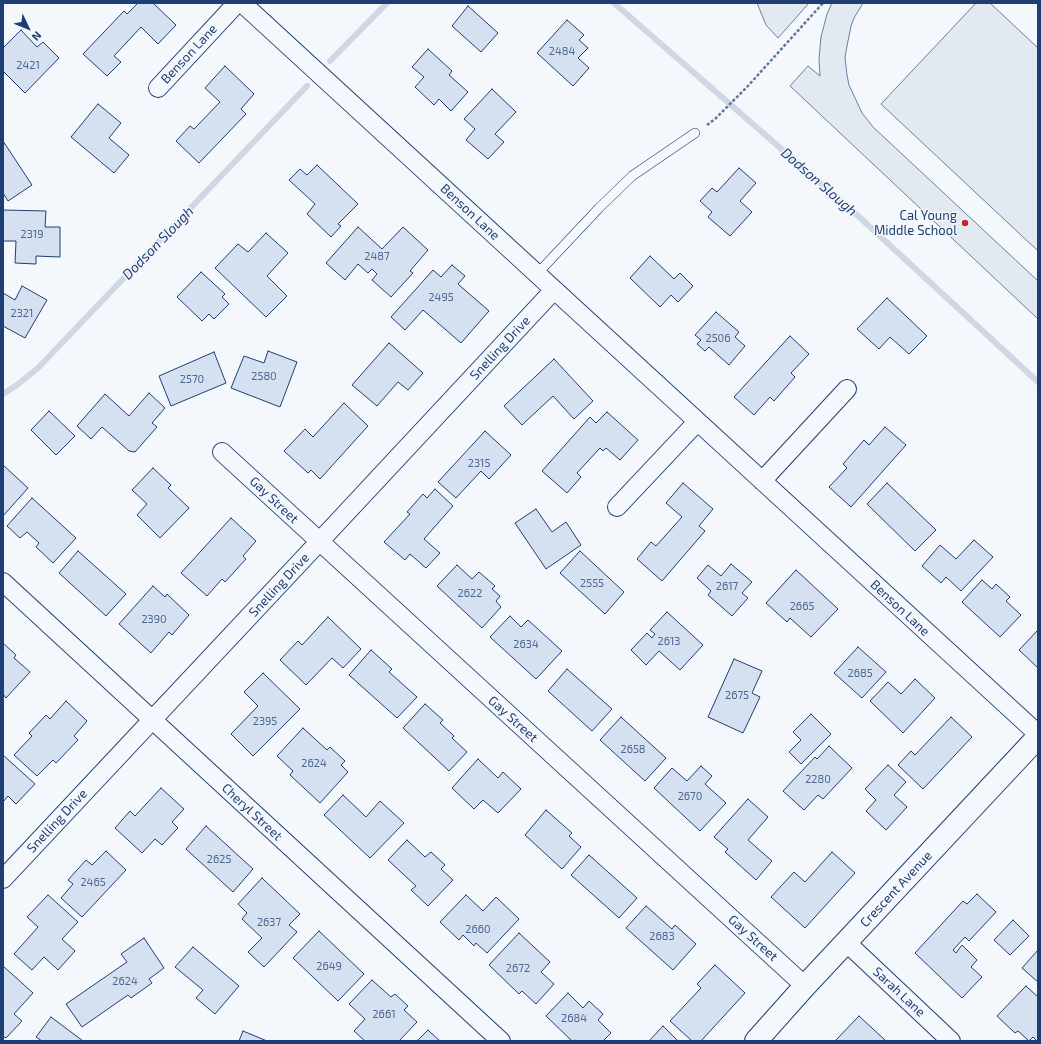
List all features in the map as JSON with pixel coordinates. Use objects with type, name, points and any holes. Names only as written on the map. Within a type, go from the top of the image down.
[{"type":"street","name":"Benson Lane","points":[[158,88],[237,3]]},
{"type":"street","name":"Benson Lane","points":[[242,3],[1038,736]]},
{"type":"street","name":"Snelling Drive","points":[[3,879],[554,290]]},
{"type":"street","points":[[762,481],[847,389]]},
{"type":"street","points":[[617,507],[697,422]]},
{"type":"street","name":"Gay Street","points":[[222,452],[805,986]]},
{"type":"street","name":"Cheryl Street","points":[[3,582],[501,1041]]},
{"type":"street","name":"Crescent Avenue","points":[[756,1041],[805,986],[1038,736]]},
{"type":"street","name":"Sarah Lane","points":[[846,942],[951,1041]]},
{"type":"lane","points":[[537,274],[599,208],[632,176],[695,134]]},
{"type":"path","points":[[715,119],[824,3]]},
{"type":"shaded area","points":[[757,3],[809,3],[778,38],[766,25]]},
{"type":"shaded area","points":[[832,3],[863,3],[851,26],[845,57],[849,85],[862,113],[873,127],[1038,281],[1038,319],[790,86],[808,66],[820,76],[819,59],[821,37],[827,14]]},
{"type":"shaded area","points":[[976,3],[990,3],[1038,48],[1038,251],[881,104]]},
{"type":"building","points":[[138,3],[153,3],[176,25],[158,44],[141,27],[114,56],[121,62],[107,76],[83,54],[124,11],[127,14]]},
{"type":"building","points":[[468,6],[498,33],[481,52],[452,26]]},
{"type":"building","points":[[567,20],[584,35],[579,40],[588,48],[578,58],[589,68],[573,86],[537,53]]},
{"type":"building","points":[[21,30],[37,47],[43,42],[59,58],[25,93],[3,71],[3,48]]},
{"type":"building","points":[[428,49],[452,71],[449,75],[468,92],[451,111],[439,99],[434,105],[415,87],[424,77],[412,67]]},
{"type":"building","points":[[225,66],[254,94],[241,109],[246,114],[199,163],[176,141],[190,126],[194,129],[220,102],[205,88]]},
{"type":"building","points":[[492,89],[516,112],[495,134],[504,142],[488,159],[466,140],[475,129],[464,119]]},
{"type":"building","points":[[98,104],[121,123],[109,138],[129,155],[114,173],[71,137]]},
{"type":"building","points":[[3,141],[32,185],[8,201],[3,193]]},
{"type":"building","points":[[317,165],[358,204],[338,224],[341,226],[331,237],[307,214],[315,204],[289,180],[300,169],[307,175]]},
{"type":"building","points":[[739,168],[756,183],[740,201],[752,212],[730,236],[708,217],[712,212],[700,201],[712,188],[717,192]]},
{"type":"building","points":[[3,210],[46,211],[45,227],[60,227],[60,257],[36,256],[36,264],[15,263],[16,241],[3,241]]},
{"type":"building","points":[[358,227],[382,249],[403,227],[428,250],[410,271],[413,273],[391,297],[372,280],[377,274],[372,269],[368,273],[358,264],[345,280],[326,263]]},
{"type":"building","points":[[266,233],[288,253],[267,276],[287,296],[266,317],[215,268],[238,244],[248,252]]},
{"type":"building","points":[[650,256],[674,279],[680,273],[693,286],[678,302],[671,295],[660,307],[630,278]]},
{"type":"building","points":[[452,265],[465,276],[458,284],[489,311],[461,343],[423,310],[405,330],[391,317],[433,270],[441,277]]},
{"type":"building","points":[[201,272],[225,294],[222,297],[229,304],[214,319],[209,314],[202,321],[177,297]]},
{"type":"building","points":[[22,286],[47,300],[25,338],[3,326],[3,293],[15,300]]},
{"type":"building","points":[[887,298],[927,336],[909,354],[890,337],[879,349],[857,329]]},
{"type":"building","points":[[716,312],[739,332],[735,337],[745,346],[729,365],[709,347],[705,351],[697,344],[701,340],[695,335]]},
{"type":"building","points":[[790,336],[809,354],[791,373],[795,377],[774,401],[770,397],[754,415],[734,397]]},
{"type":"building","points":[[389,343],[423,373],[408,390],[398,382],[377,406],[352,385]]},
{"type":"building","points":[[268,351],[297,362],[280,407],[231,388],[244,356],[264,363]]},
{"type":"building","points":[[214,352],[226,383],[171,406],[159,376]]},
{"type":"building","points":[[554,359],[593,401],[574,419],[553,396],[522,425],[504,406]]},
{"type":"building","points":[[149,393],[165,408],[152,423],[157,427],[135,452],[129,451],[102,427],[91,439],[77,426],[105,394],[129,416]]},
{"type":"building","points":[[344,403],[368,426],[320,479],[311,470],[308,473],[284,451],[305,429],[313,437]]},
{"type":"building","points":[[49,411],[75,436],[56,455],[31,430]]},
{"type":"building","points":[[607,412],[638,440],[620,460],[606,448],[603,451],[600,448],[577,473],[581,477],[567,493],[542,471],[590,417],[596,423]]},
{"type":"building","points":[[885,427],[906,445],[851,507],[829,487],[847,468],[843,464],[864,440],[869,445]]},
{"type":"building","points":[[485,431],[511,455],[489,479],[481,471],[456,498],[438,482]]},
{"type":"building","points":[[3,465],[28,488],[3,516]]},
{"type":"building","points":[[153,468],[171,485],[168,488],[189,508],[160,538],[137,515],[147,504],[132,490]]},
{"type":"building","points":[[683,483],[713,509],[699,526],[705,531],[662,581],[637,559],[651,542],[656,546],[682,517],[666,503]]},
{"type":"building","points":[[887,483],[936,530],[915,551],[867,504]]},
{"type":"building","points":[[435,489],[453,506],[424,539],[440,553],[426,568],[410,554],[405,560],[384,542],[410,514],[407,512],[423,494],[427,498]]},
{"type":"building","points":[[32,498],[76,538],[53,563],[36,547],[39,543],[27,532],[20,538],[7,526]]},
{"type":"building","points":[[536,509],[552,532],[566,522],[581,545],[546,569],[515,523]]},
{"type":"building","points":[[231,518],[256,541],[243,556],[246,559],[225,582],[222,579],[207,596],[181,573]]},
{"type":"building","points":[[974,540],[993,557],[961,591],[946,577],[941,583],[922,566],[940,545],[956,559]]},
{"type":"building","points":[[78,551],[126,594],[106,616],[59,573]]},
{"type":"building","points":[[580,551],[624,592],[605,614],[560,573]]},
{"type":"building","points":[[731,564],[752,582],[742,593],[748,598],[732,616],[708,595],[711,591],[697,578],[708,565],[721,576]]},
{"type":"building","points":[[457,565],[472,579],[479,572],[495,586],[492,589],[500,596],[496,601],[501,607],[482,628],[437,586]]},
{"type":"building","points":[[796,570],[838,609],[811,637],[790,618],[787,622],[766,603]]},
{"type":"building","points":[[982,580],[992,589],[996,584],[1010,597],[1006,601],[1021,615],[1000,637],[962,602]]},
{"type":"building","points":[[153,586],[165,597],[167,594],[189,615],[172,635],[169,632],[151,653],[119,624]]},
{"type":"building","points":[[667,612],[703,645],[680,670],[659,651],[646,665],[631,650],[647,633],[652,638],[655,634],[650,630]]},
{"type":"building","points":[[510,616],[521,627],[528,620],[562,651],[536,679],[490,637]]},
{"type":"building","points":[[328,617],[361,649],[343,668],[332,658],[306,685],[280,660],[298,641],[302,645]]},
{"type":"building","points":[[1038,630],[1038,668],[1019,650]]},
{"type":"building","points":[[3,643],[16,655],[14,658],[30,672],[6,698],[3,694]]},
{"type":"building","points":[[858,647],[886,672],[862,698],[834,673]]},
{"type":"building","points":[[371,650],[392,669],[389,672],[417,697],[397,718],[349,675]]},
{"type":"building","points":[[734,659],[762,671],[752,693],[760,697],[743,733],[708,717]]},
{"type":"building","points":[[567,669],[612,709],[592,731],[548,691]]},
{"type":"building","points":[[263,673],[300,709],[253,756],[231,734],[258,706],[244,692]]},
{"type":"building","points":[[915,679],[935,698],[903,733],[870,701],[888,682],[901,694]]},
{"type":"building","points":[[66,701],[87,721],[74,736],[78,740],[56,763],[53,760],[37,776],[14,755],[32,736],[29,733],[46,715],[50,719]]},
{"type":"building","points":[[425,704],[443,720],[440,723],[454,736],[452,738],[467,752],[449,771],[403,728]]},
{"type":"building","points":[[811,714],[831,734],[801,764],[789,752],[801,740],[793,732]]},
{"type":"building","points":[[621,717],[666,758],[645,781],[600,740]]},
{"type":"building","points":[[951,717],[972,737],[923,789],[898,765],[911,751],[915,755]]},
{"type":"building","points":[[303,728],[327,750],[330,747],[345,761],[341,765],[348,772],[320,803],[290,775],[293,771],[277,756]]},
{"type":"building","points":[[829,746],[852,768],[823,799],[818,795],[804,810],[783,791],[815,757],[817,759]]},
{"type":"building","points":[[3,755],[35,784],[16,804],[8,796],[3,802]]},
{"type":"building","points":[[478,759],[498,778],[503,772],[521,789],[498,813],[483,800],[474,809],[452,788]]},
{"type":"building","points":[[888,765],[906,782],[894,795],[907,807],[886,830],[866,811],[876,800],[865,789]]},
{"type":"building","points":[[701,766],[712,776],[705,784],[726,803],[700,831],[654,788],[672,768],[687,781]]},
{"type":"building","points":[[161,788],[184,809],[172,822],[178,828],[162,845],[155,839],[142,853],[115,828],[130,811],[135,816]]},
{"type":"building","points":[[343,795],[366,817],[380,801],[404,823],[370,858],[324,815]]},
{"type":"building","points":[[748,799],[768,817],[748,840],[772,861],[756,880],[725,852],[728,849],[714,837]]},
{"type":"building","points":[[546,810],[572,833],[569,836],[581,847],[562,869],[525,835]]},
{"type":"building","points":[[206,826],[253,869],[233,892],[186,849]]},
{"type":"building","points":[[407,840],[425,857],[431,852],[445,865],[441,869],[453,880],[428,906],[411,890],[416,886],[388,860]]},
{"type":"building","points":[[106,851],[126,870],[82,917],[61,898],[73,884],[68,880],[86,860],[92,865]]},
{"type":"building","points":[[832,852],[855,873],[805,928],[771,897],[794,872],[805,882]]},
{"type":"building","points":[[589,855],[637,898],[619,918],[571,875]]},
{"type":"building","points":[[262,878],[300,914],[289,925],[297,932],[264,967],[248,952],[262,938],[242,919],[247,913],[238,904]]},
{"type":"building","points":[[977,894],[996,912],[969,941],[965,937],[953,950],[956,953],[962,945],[977,960],[971,967],[982,977],[962,998],[915,953],[963,901],[967,904]]},
{"type":"building","points":[[48,895],[78,922],[62,939],[75,951],[58,970],[44,957],[32,970],[14,954],[38,927],[27,917]]},
{"type":"building","points":[[466,895],[483,911],[496,897],[519,919],[487,953],[476,943],[474,946],[463,935],[459,940],[440,922]]},
{"type":"building","points":[[646,906],[672,929],[675,925],[696,944],[673,970],[626,928]]},
{"type":"building","points":[[1013,920],[1029,936],[1010,955],[994,940]]},
{"type":"building","points":[[319,931],[364,974],[338,1001],[293,958]]},
{"type":"building","points":[[519,933],[550,962],[541,972],[554,984],[536,1004],[522,991],[519,994],[489,965]]},
{"type":"building","points":[[144,938],[164,968],[149,979],[152,983],[131,998],[128,995],[82,1027],[66,1004],[127,962],[121,954]]},
{"type":"building","points":[[193,947],[239,986],[215,1014],[196,998],[203,990],[175,967]]},
{"type":"building","points":[[1038,950],[1038,982],[1022,968]]},
{"type":"building","points":[[715,965],[745,993],[701,1041],[692,1041],[670,1021],[701,988],[697,984]]},
{"type":"building","points":[[3,966],[33,993],[14,1014],[22,1021],[6,1038],[3,1036]]},
{"type":"building","points":[[372,980],[391,997],[395,994],[408,1006],[404,1010],[417,1022],[399,1041],[365,1041],[354,1031],[365,1019],[349,1004]]},
{"type":"building","points":[[1026,986],[1038,997],[1038,1041],[1033,1037],[1029,1041],[1018,1031],[1015,1033],[997,1016]]},
{"type":"building","points":[[568,993],[583,1008],[589,1001],[603,1014],[598,1020],[611,1033],[603,1041],[572,1041],[546,1016]]},
{"type":"building","points":[[859,1016],[886,1041],[835,1041]]},
{"type":"building","points":[[51,1017],[83,1041],[42,1041],[36,1037]]},
{"type":"building","points":[[663,1026],[678,1041],[649,1041]]},
{"type":"building","points":[[428,1030],[440,1041],[417,1041]]},
{"type":"building","points":[[243,1031],[267,1041],[239,1041]]},
{"type":"waterway","name":"Dodson Slough","points":[[330,61],[387,3]]},
{"type":"waterway","name":"Dodson Slough","points":[[614,3],[856,214],[1038,382]]},
{"type":"waterway","name":"Dodson Slough","points":[[3,394],[38,368],[307,86]]},
{"type":"place","name":"Cal Young Middle School","points":[[965,223]]}]
